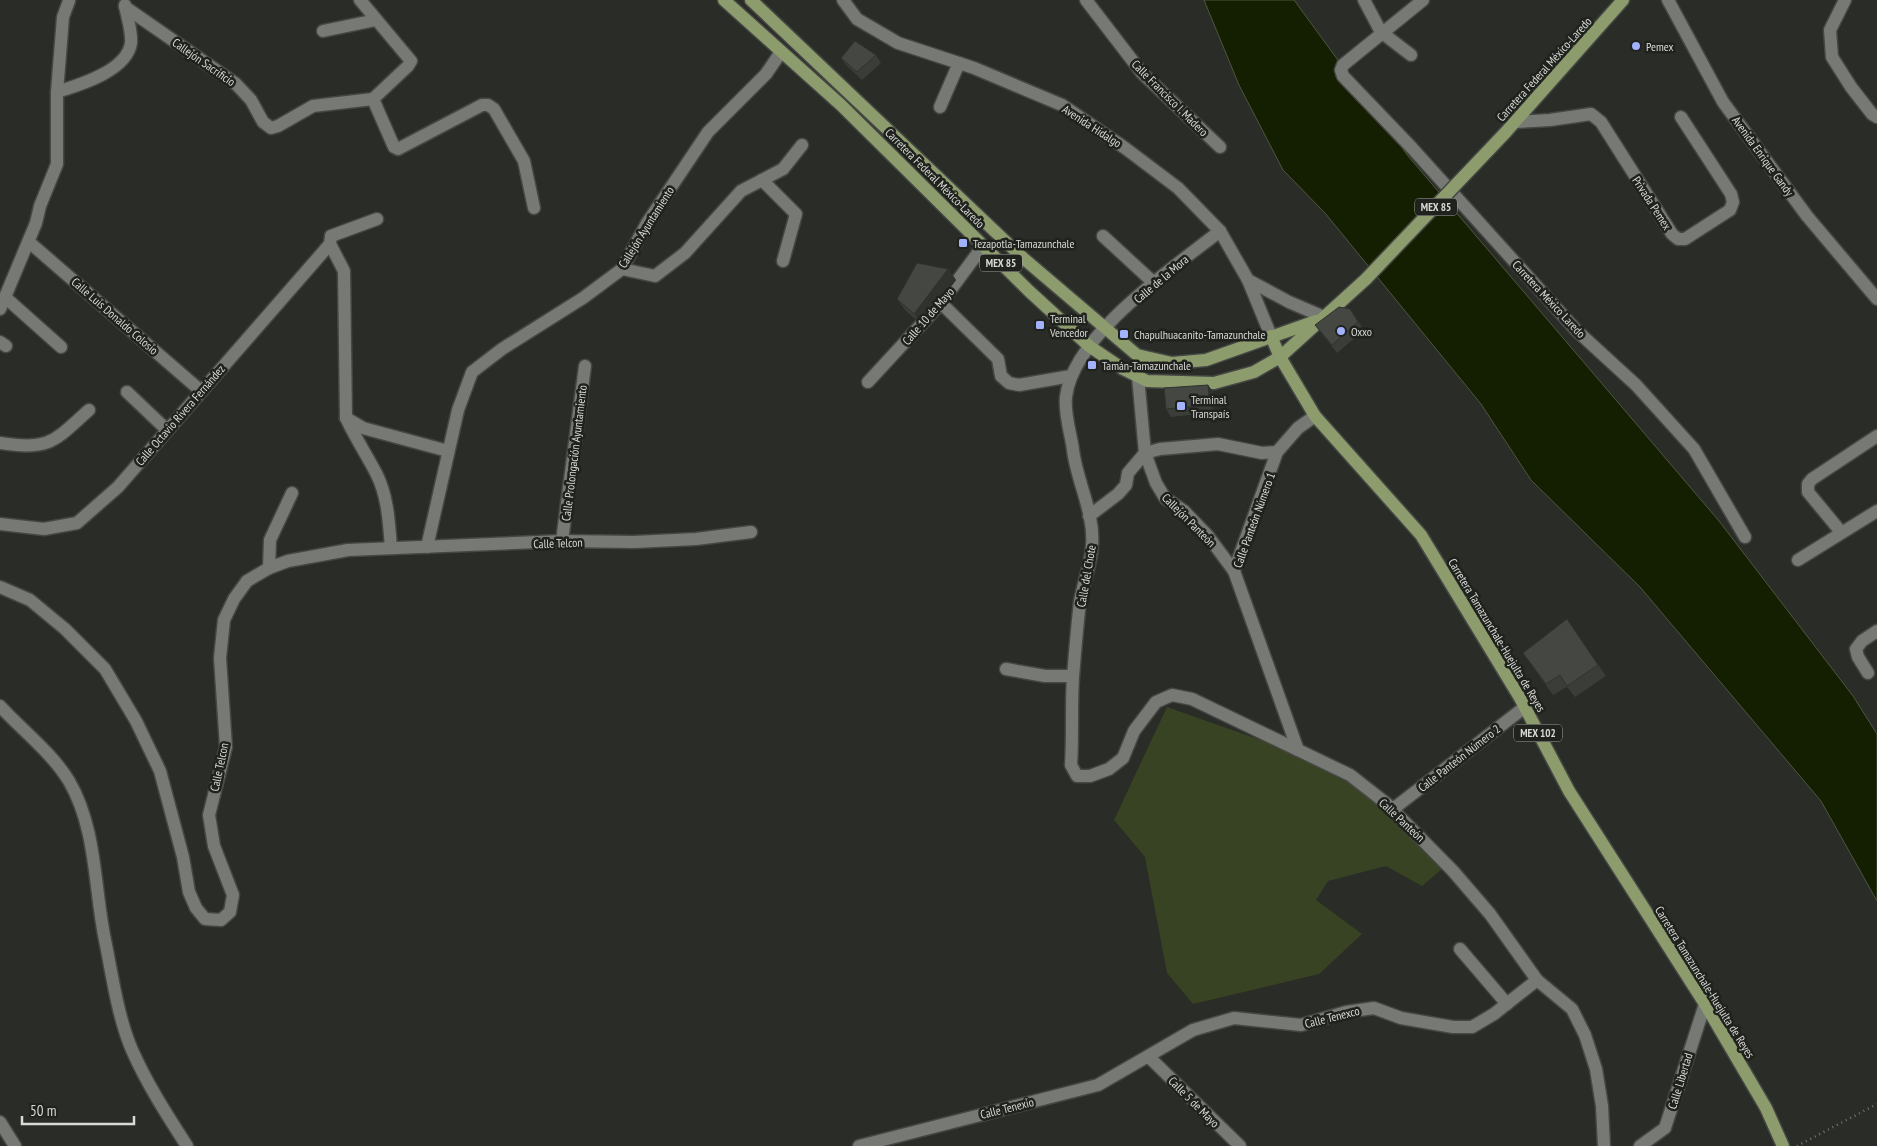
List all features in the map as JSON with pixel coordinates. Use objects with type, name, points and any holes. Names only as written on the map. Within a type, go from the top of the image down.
[{"type":"main road","name":"Carretera Federal México-Laredo","points":[[724,0],[841,105],[983,246],[1089,346],[1147,381],[1214,383],[1254,372],[1280,357],[1366,279],[1505,134],[1623,0]]},
{"type":"main road","name":"Carretera Federal México-Laredo","points":[[751,0],[1023,258],[1137,355],[1172,362],[1206,360],[1240,350],[1271,336],[1322,318]]},
{"type":"main road","points":[[841,105],[850,95]]},
{"type":"main road","name":"Carretera Tamazunchale-Huejulta de Reyes","points":[[1271,336],[1280,357],[1315,416],[1421,536],[1524,707],[1569,791],[1705,1004],[1766,1108],[1782,1146]]},
{"type":"street","points":[[360,0],[409,56],[408,66],[373,99],[394,147],[398,149],[482,105],[488,105],[494,109],[524,161],[534,208]]},
{"type":"street","name":"Avenida Hidalgo","points":[[843,0],[858,19],[898,43],[959,63],[1062,105],[1125,148],[1178,188],[1220,231],[1248,280],[1271,336]]},
{"type":"street","name":"Calle Francisco I. Madero","points":[[1086,0],[1142,73],[1220,147]]},
{"type":"street","points":[[1364,0],[1381,32],[1411,55]]},
{"type":"street","points":[[1381,32],[1423,0]]},
{"type":"street","name":"Avenida Enrique Gandy","points":[[1668,0],[1723,102],[1807,216],[1877,299]]},
{"type":"street","points":[[1846,0],[1830,30],[1832,57],[1851,87],[1872,114],[1877,117]]},
{"type":"street","points":[[61,347],[3,304],[29,242],[57,164],[57,92],[63,17],[69,1]]},
{"type":"street","points":[[57,92],[90,82],[116,67],[130,46],[131,31],[125,4]]},
{"type":"street","name":"Callejón Sacrificio","points":[[125,4],[236,84],[250,100],[263,122],[270,128],[278,126],[313,106],[373,99]]},
{"type":"street","points":[[323,31],[376,20]]},
{"type":"street","name":"Carretera México Laredo","points":[[1381,32],[1343,65],[1341,70],[1343,76],[1412,148],[1576,330],[1636,385],[1694,448],[1745,537]]},
{"type":"street","name":"Callejón Ayuntamiento","points":[[427,547],[458,410],[472,372],[502,349],[583,298],[622,269],[647,223],[708,132],[766,74],[781,52]]},
{"type":"street","points":[[940,107],[959,63]]},
{"type":"street","name":"Privada Pemex","points":[[1516,122],[1550,120],[1591,114],[1601,122],[1672,234],[1678,238],[1685,239],[1730,210],[1733,202],[1731,194],[1681,116]]},
{"type":"street","points":[[622,269],[655,276],[685,253],[741,191],[783,169],[802,145]]},
{"type":"street","points":[[762,180],[796,214],[783,261]]},
{"type":"street","name":"Calle Octavio Rivera Fernández","points":[[0,524],[44,528],[76,523],[118,487],[330,244],[331,236],[378,219]]},
{"type":"street","name":"Calle de la Mora","points":[[1105,328],[1154,283],[1220,231]]},
{"type":"street","points":[[1103,236],[1154,283]]},
{"type":"street","name":"Calle Luis Donaldo Colosio","points":[[29,242],[201,391]]},
{"type":"street","points":[[330,244],[344,271],[346,418],[362,452],[376,474],[388,508],[391,548]]},
{"type":"street","name":"Calle 10 de Mayo","points":[[868,382],[941,303],[983,246]]},
{"type":"street","points":[[1248,280],[1322,318]]},
{"type":"street","points":[[941,303],[998,359],[1001,376],[1009,383],[1019,385],[1071,376]]},
{"type":"street","name":"Calle del Chote","points":[[1077,776],[1071,764],[1073,676],[1081,600],[1092,546],[1089,516],[1075,468],[1066,399],[1071,376],[1089,346],[1105,328]]},
{"type":"street","name":"Calle Prolongación Ayuntamiento","points":[[562,541],[585,366]]},
{"type":"street","name":"Callejón Panteón","points":[[1138,377],[1145,453],[1156,482],[1165,498],[1184,511],[1208,536],[1234,572]]},
{"type":"street","points":[[127,392],[167,430]]},
{"type":"street","points":[[0,443],[26,447],[53,442],[89,410]]},
{"type":"street","name":"Calle Panteón Número 1","points":[[1298,750],[1234,572],[1277,452],[1298,428],[1315,416]]},
{"type":"street","points":[[346,418],[363,428],[448,452]]},
{"type":"street","points":[[1841,532],[1808,492],[1808,484],[1812,479],[1877,436]]},
{"type":"street","points":[[1089,516],[1118,494],[1126,485],[1128,473],[1145,453],[1160,449],[1218,444],[1262,453],[1277,452]]},
{"type":"street","points":[[269,568],[270,540],[292,493]]},
{"type":"street","points":[[1798,560],[1877,511]]},
{"type":"street","name":"Calle Telcon","points":[[0,587],[30,600],[65,629],[105,669],[136,721],[160,771],[193,900],[205,919],[221,920],[230,912],[233,894],[214,846],[209,815],[226,747],[220,658],[224,620],[234,599],[247,581],[269,568],[288,561],[348,550],[562,541],[634,542],[696,539],[751,532]]},
{"type":"street","points":[[1868,673],[1858,657],[1856,648],[1862,641],[1877,631]]},
{"type":"street","points":[[1006,669],[1046,676],[1073,676]]},
{"type":"street","name":"Calle Panteón","points":[[1077,776],[1090,776],[1109,769],[1122,758],[1134,731],[1156,702],[1172,695],[1192,700],[1350,776],[1393,809],[1453,871],[1490,914],[1537,980],[1572,1009],[1585,1035],[1596,1069],[1602,1106],[1604,1146]]},
{"type":"street","points":[[0,706],[55,763],[69,781],[79,802],[91,844],[104,938],[131,1049],[148,1084],[187,1146]]},
{"type":"street","name":"Calle Panteón Número 2","points":[[1393,809],[1524,707]]},
{"type":"street","points":[[1460,949],[1507,1004]]},
{"type":"street","name":"Calle Tenexco","points":[[1149,1056],[1193,1030],[1234,1018],[1301,1026],[1346,1012],[1374,1008],[1401,1018],[1453,1027],[1472,1027],[1507,1004],[1537,980]]},
{"type":"street","name":"Calle Libertad","points":[[1640,1146],[1665,1128],[1705,1004]]},
{"type":"street","name":"Calle Tenexio","points":[[859,1146],[1098,1085],[1149,1056]]},
{"type":"street","name":"Calle 5 de Mayo","points":[[1149,1056],[1240,1146]]},
{"type":"street","points":[[0,1122],[15,1146]]},
{"type":"path","points":[[1796,1146],[1877,1104]]},
{"type":"shaded area","points":[[1204,0],[1294,0],[1408,156],[1719,521],[1853,696],[1877,734],[1877,901],[1821,801],[1640,587],[1531,480],[1481,404],[1325,213],[1283,170],[1239,85]]},
{"type":"shaded area","points":[[1167,707],[1329,764],[1450,862],[1422,886],[1386,866],[1328,881],[1316,900],[1362,934],[1319,974],[1193,1004],[1167,973],[1145,857],[1114,820]]},
{"type":"building","points":[[855,41],[876,55],[857,72],[841,58]]},
{"type":"building","points":[[917,263],[948,269],[914,314],[897,299]]},
{"type":"building","points":[[1339,307],[1350,309],[1358,322],[1332,345],[1315,325]]},
{"type":"building","points":[[1208,385],[1210,405],[1166,409],[1164,388]]},
{"type":"building","points":[[1567,619],[1598,665],[1567,686],[1560,675],[1546,684],[1523,653]]},
{"type":"place","name":"Pemex","points":[[1636,46]]},
{"type":"place","name":"Tezapotla-Tamazunchale","points":[[963,243]]},
{"type":"place","name":"Terminal Vencedor","points":[[1040,325]]},
{"type":"place","name":"Oxxo","points":[[1341,331]]},
{"type":"place","name":"Chapulhuacanito-Tamazunchale","points":[[1124,334]]},
{"type":"place","name":"Tamán-Tamazunchale","points":[[1092,365]]},
{"type":"place","name":"Terminal Transpaís","points":[[1181,406]]}]
